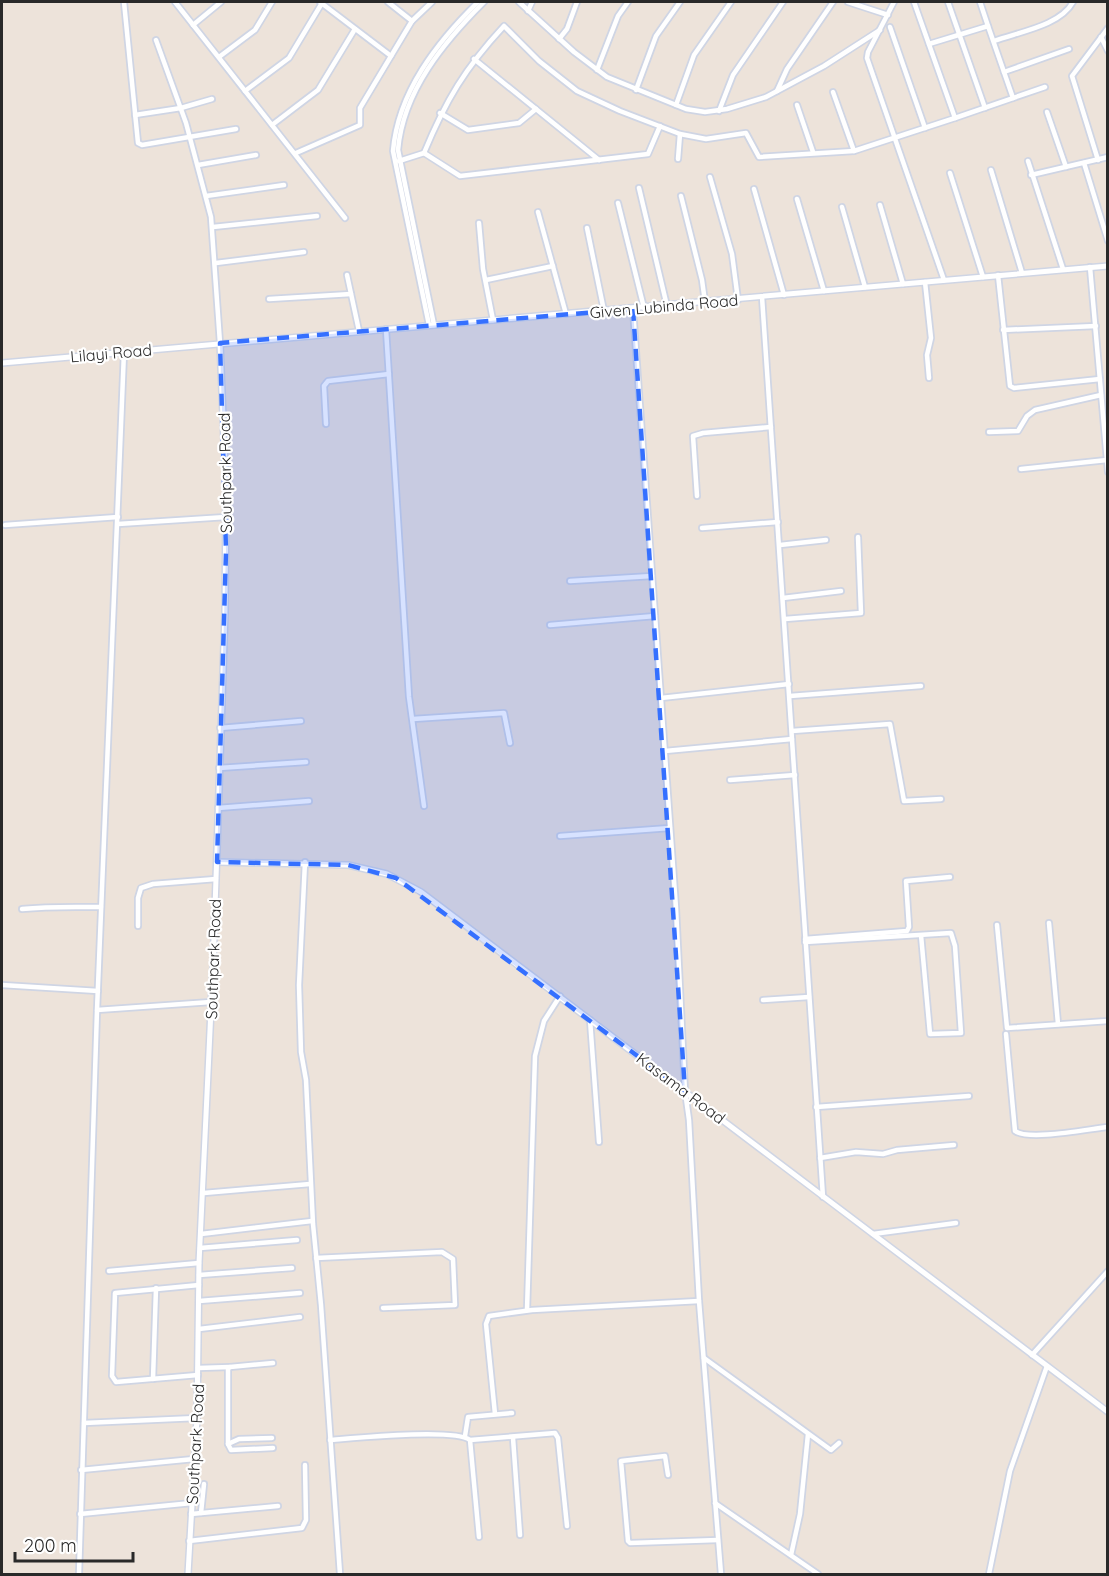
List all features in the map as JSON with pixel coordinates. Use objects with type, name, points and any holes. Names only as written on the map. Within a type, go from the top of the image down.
[{"type":"street","points":[[124,2],[140,144],[236,129]]},
{"type":"street","points":[[175,2],[345,218]]},
{"type":"street","points":[[193,25],[221,2]]},
{"type":"street","points":[[219,57],[255,30],[272,2]]},
{"type":"street","points":[[245,91],[293,53],[321,2],[391,56]]},
{"type":"street","points":[[388,2],[412,21]]},
{"type":"street","points":[[296,153],[360,125],[360,108],[412,21],[432,2]]},
{"type":"street","points":[[432,325],[398,161],[395,130],[419,74],[451,28],[478,2]]},
{"type":"street","points":[[398,161],[402,124],[423,76],[455,31],[484,2]]},
{"type":"street","points":[[519,2],[597,70],[636,90],[676,105],[705,112],[719,111],[776,92],[816,71],[880,30]]},
{"type":"street","points":[[528,11],[532,2]]},
{"type":"street","points":[[560,39],[567,29],[577,2]]},
{"type":"street","points":[[597,70],[618,16],[628,2]]},
{"type":"street","points":[[636,90],[656,36],[680,2]]},
{"type":"street","points":[[676,105],[694,55],[731,2]]},
{"type":"street","points":[[719,111],[733,75],[783,2]]},
{"type":"street","points":[[776,92],[787,69],[833,2]]},
{"type":"street","points":[[848,2],[888,15]]},
{"type":"street","points":[[894,2],[867,55],[944,280]]},
{"type":"street","points":[[914,2],[955,118]]},
{"type":"street","points":[[948,2],[985,108]]},
{"type":"street","points":[[980,2],[1013,98]]},
{"type":"street","points":[[994,41],[1056,19],[1069,9],[1073,2]]},
{"type":"street","points":[[424,153],[440,113],[474,59],[504,26],[539,62],[576,92],[680,134],[706,139],[746,133],[759,157],[854,150],[1045,87]]},
{"type":"street","points":[[929,44],[988,26]]},
{"type":"street","points":[[890,27],[925,128]]},
{"type":"street","points":[[1098,160],[1072,76],[1107,28]]},
{"type":"street","points":[[272,125],[318,90],[354,29]]},
{"type":"street","points":[[1101,37],[1107,50]]},
{"type":"street","points":[[156,40],[190,136],[213,227],[220,343]]},
{"type":"street","points":[[1094,47],[1107,50]]},
{"type":"street","points":[[1004,72],[1069,49]]},
{"type":"street","points":[[474,59],[599,160]]},
{"type":"street","points":[[833,92],[854,150]]},
{"type":"street","points":[[135,115],[181,108],[212,99]]},
{"type":"street","points":[[797,105],[813,152]]},
{"type":"street","points":[[440,113],[468,130],[519,123],[536,109]]},
{"type":"street","points":[[1047,112],[1066,167]]},
{"type":"street","points":[[398,161],[424,153],[460,176],[648,154],[660,126]]},
{"type":"street","points":[[678,159],[680,134]]},
{"type":"street","points":[[198,165],[256,155]]},
{"type":"street","points":[[1031,175],[1107,157]]},
{"type":"street","points":[[1028,161],[1063,269]]},
{"type":"street","points":[[1084,163],[1107,241]]},
{"type":"street","points":[[991,170],[1022,273]]},
{"type":"street","points":[[950,173],[982,277]]},
{"type":"street","points":[[710,177],[732,254],[738,300]]},
{"type":"street","points":[[206,196],[284,185]]},
{"type":"street","points":[[639,188],[667,306]]},
{"type":"street","points":[[754,189],[784,295]]},
{"type":"street","points":[[681,196],[702,280],[705,302]]},
{"type":"street","points":[[797,199],[824,291]]},
{"type":"street","points":[[618,204],[644,308]]},
{"type":"street","points":[[880,205],[903,284]]},
{"type":"street","points":[[842,207],[865,287]]},
{"type":"street","points":[[538,212],[566,314]]},
{"type":"street","points":[[213,227],[317,216]]},
{"type":"street","points":[[479,223],[493,320]]},
{"type":"street","points":[[587,228],[604,311]]},
{"type":"street","points":[[216,263],[304,252]]},
{"type":"street","points":[[486,280],[553,266]]},
{"type":"street","name":"Given Lubinda Road","points":[[220,343],[738,300],[1107,266]]},
{"type":"street","points":[[1090,267],[1101,395],[1105,413],[1107,472]]},
{"type":"street","points":[[346,275],[359,331]]},
{"type":"street","points":[[998,275],[1011,387],[1100,379]]},
{"type":"street","points":[[925,282],[931,338],[927,355],[929,378]]},
{"type":"street","points":[[269,299],[351,294]]},
{"type":"street","points":[[762,297],[823,1197]]},
{"type":"street","points":[[633,309],[665,751],[699,1301],[721,1575]]},
{"type":"street","points":[[1003,330],[1096,326]]},
{"type":"street","points":[[387,329],[413,719],[424,806]]},
{"type":"street","name":"Lilayi Road","points":[[2,363],[220,343]]},
{"type":"street","name":"Southpark Road","points":[[188,1575],[197,1418],[199,1263],[204,1193],[217,862],[226,517],[220,343]]},
{"type":"street","points":[[79,1575],[82,1547],[81,1470],[97,1010],[124,352]]},
{"type":"street","points":[[326,424],[324,386],[328,381],[389,374]]},
{"type":"street","points":[[989,432],[1015,432],[1035,410],[1101,395]]},
{"type":"street","points":[[697,496],[693,436],[703,433],[771,427]]},
{"type":"street","points":[[1022,469],[1107,457]]},
{"type":"street","points":[[118,524],[226,517]]},
{"type":"street","points":[[5,525],[118,518]]},
{"type":"street","points":[[702,528],[778,522]]},
{"type":"street","points":[[785,619],[861,613],[858,537]]},
{"type":"street","points":[[780,545],[826,540]]},
{"type":"street","points":[[570,581],[652,576]]},
{"type":"street","points":[[783,598],[841,591]]},
{"type":"street","points":[[550,625],[655,616]]},
{"type":"street","points":[[661,698],[789,684]]},
{"type":"street","points":[[790,696],[921,686]]},
{"type":"street","points":[[413,719],[501,712],[506,716],[510,743]]},
{"type":"street","points":[[220,728],[301,721]]},
{"type":"street","points":[[792,731],[890,724],[904,801],[941,799]]},
{"type":"street","points":[[665,751],[792,739]]},
{"type":"street","points":[[219,768],[306,762]]},
{"type":"street","points":[[730,780],[795,774]]},
{"type":"street","points":[[218,808],[309,801]]},
{"type":"street","points":[[560,836],[670,828]]},
{"type":"street","name":"Kasama Road","points":[[217,862],[305,862],[348,865],[396,878],[421,892],[1107,1412]]},
{"type":"street","points":[[305,862],[299,985],[301,1052],[306,1080],[312,1221],[340,1575]]},
{"type":"street","points":[[805,941],[907,931],[909,927],[906,881],[950,877]]},
{"type":"street","points":[[138,926],[141,888],[153,884],[216,879]]},
{"type":"street","points":[[22,909],[60,905],[101,908]]},
{"type":"street","points":[[1049,923],[1058,1024]]},
{"type":"street","points":[[997,925],[1005,1026],[1010,1028],[1107,1020]]},
{"type":"street","points":[[805,941],[949,932],[954,938],[961,1033],[930,1034],[921,935]]},
{"type":"street","points":[[2,985],[98,991]]},
{"type":"street","points":[[527,1310],[535,1056],[544,1021],[560,996]]},
{"type":"street","points":[[763,1000],[809,997]]},
{"type":"street","points":[[97,1010],[211,1002]]},
{"type":"street","points":[[590,1020],[599,1142]]},
{"type":"street","points":[[1006,1034],[1015,1131],[1020,1134],[1034,1134],[1107,1127]]},
{"type":"street","points":[[816,1107],[969,1096]]},
{"type":"street","points":[[820,1158],[856,1152],[883,1154],[897,1150],[954,1145]]},
{"type":"street","points":[[204,1193],[310,1184]]},
{"type":"street","points":[[201,1234],[312,1221]]},
{"type":"street","points":[[872,1234],[956,1223]]},
{"type":"street","points":[[200,1248],[297,1240]]},
{"type":"street","points":[[316,1258],[442,1252],[453,1259],[455,1305],[383,1308]]},
{"type":"street","points":[[109,1271],[199,1263]]},
{"type":"street","points":[[199,1275],[292,1268]]},
{"type":"street","points":[[1032,1356],[1107,1272]]},
{"type":"street","points":[[198,1375],[116,1382],[112,1376],[115,1293],[199,1285]]},
{"type":"street","points":[[153,1379],[156,1288]]},
{"type":"street","points":[[199,1301],[300,1293]]},
{"type":"street","points":[[495,1414],[488,1318],[493,1314],[527,1310],[699,1301]]},
{"type":"street","points":[[199,1329],[300,1317]]},
{"type":"street","points":[[704,1358],[831,1450],[839,1443]]},
{"type":"street","points":[[198,1368],[273,1363]]},
{"type":"street","points":[[989,1575],[1010,1471],[1047,1366]]},
{"type":"street","points":[[230,1367],[226,1438],[231,1450],[273,1448]]},
{"type":"street","points":[[479,1537],[468,1438],[468,1417],[512,1413]]},
{"type":"street","points":[[84,1423],[197,1418]]},
{"type":"street","points":[[330,1440],[431,1435],[468,1438],[513,1438],[545,1433],[558,1435],[567,1526]]},
{"type":"street","points":[[791,1555],[800,1514],[808,1434]]},
{"type":"street","points":[[228,1444],[239,1439],[272,1438]]},
{"type":"street","points":[[513,1438],[520,1535]]},
{"type":"street","points":[[668,1475],[665,1456],[621,1461],[628,1541],[630,1543],[718,1540]]},
{"type":"street","points":[[81,1470],[194,1459]]},
{"type":"street","points":[[189,1541],[302,1528],[306,1520],[305,1465]]},
{"type":"street","points":[[201,1513],[204,1484]]},
{"type":"street","points":[[80,1514],[192,1503]]},
{"type":"street","points":[[715,1503],[818,1575]]},
{"type":"street","points":[[191,1514],[278,1506]]},
{"type":"highlighted area","points":[[633,309],[685,1091],[396,878],[348,865],[217,862],[226,551],[220,343]]}]
